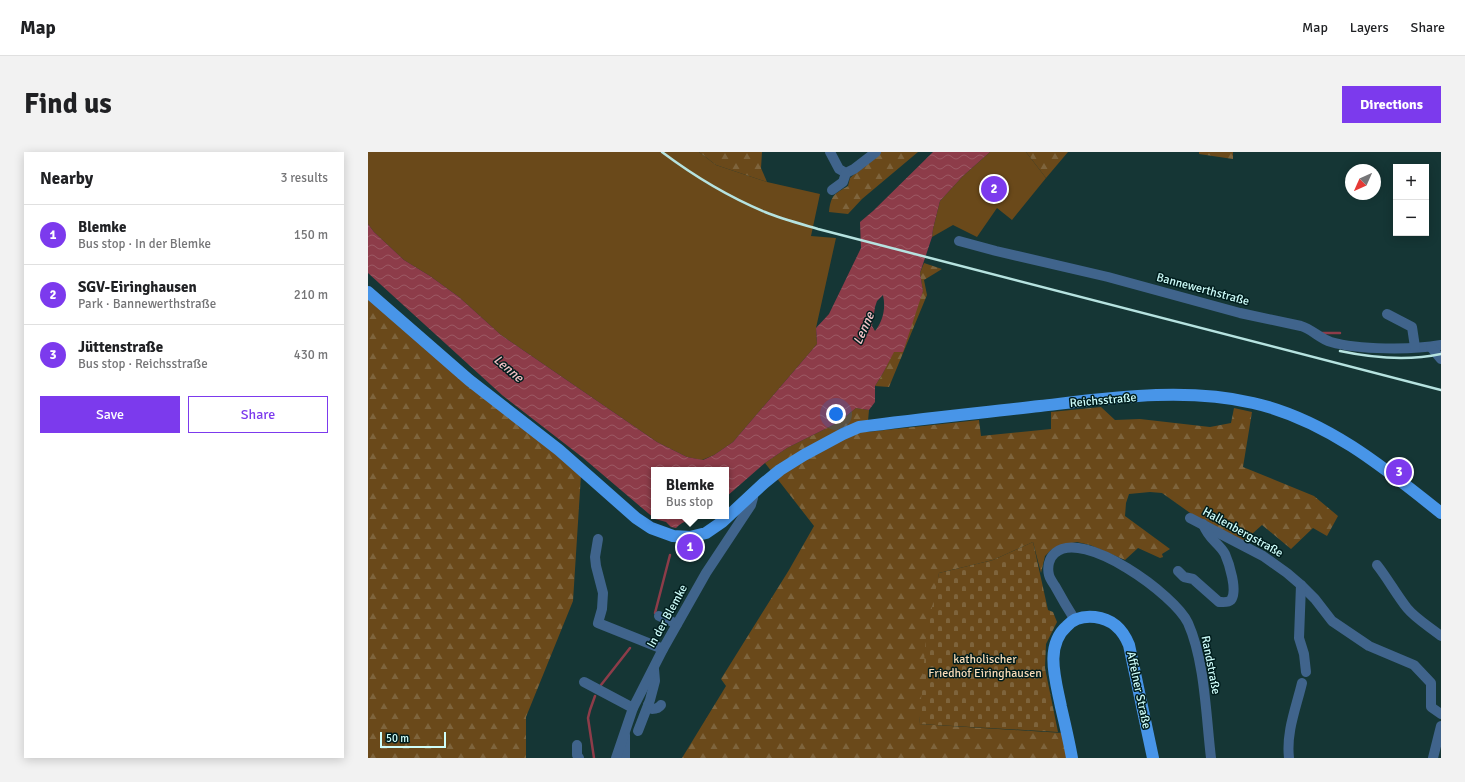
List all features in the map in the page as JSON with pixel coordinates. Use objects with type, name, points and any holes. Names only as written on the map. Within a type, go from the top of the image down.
[{"type":"main road","name":"Reichsstraße","points":[[368,292],[469,380],[559,450],[636,518],[651,528],[673,536],[690,537],[706,534],[725,519]]},
{"type":"main road","name":"Reichsstraße","points":[[729,516],[780,470],[843,434],[859,428],[1068,403],[1178,394],[1221,397],[1254,403],[1306,421],[1346,443],[1375,462],[1441,513]]},
{"type":"main road","name":"Affelner Straße","points":[[1075,620],[1079,618],[1092,617],[1105,619],[1116,626],[1126,637],[1132,656],[1153,758]]},
{"type":"main road","points":[[1072,758],[1053,669],[1053,659],[1058,635],[1066,626],[1075,620]]},
{"type":"street","points":[[830,152],[839,169],[846,173]]},
{"type":"street","points":[[832,190],[843,182],[846,173],[864,162],[876,152]]},
{"type":"street","name":"Bannewerthstraße","points":[[959,240],[996,251],[1108,277],[1240,313],[1301,326],[1312,330],[1324,339],[1332,342],[1356,346],[1400,348],[1436,346]]},
{"type":"street","points":[[1387,314],[1412,327],[1415,347]]},
{"type":"street","points":[[1436,346],[1441,359]]},
{"type":"street","name":"In der Blemke","points":[[616,758],[633,708],[663,649],[706,573],[751,505],[754,498],[753,494]]},
{"type":"street","name":"Hallenbergstraße","points":[[1190,518],[1263,556],[1287,573],[1315,599],[1332,622],[1369,646],[1414,665],[1432,683],[1431,707],[1441,714]]},
{"type":"street","points":[[1178,571],[1184,577],[1193,579],[1219,602],[1226,602],[1232,597],[1234,584],[1224,554],[1207,534],[1203,524]]},
{"type":"street","points":[[598,538],[595,557],[602,593],[602,609],[598,623],[663,649]]},
{"type":"street","name":"Randstraße","points":[[1075,620],[1049,575],[1048,563],[1052,556],[1058,550],[1068,547],[1094,552],[1115,561],[1144,579],[1168,598],[1188,622],[1196,647],[1206,704],[1210,758]]},
{"type":"street","points":[[1377,565],[1414,616],[1441,636]]},
{"type":"street","points":[[1301,585],[1299,638],[1304,654],[1306,672]]},
{"type":"street","points":[[659,616],[677,624]]},
{"type":"street","points":[[638,731],[655,681],[654,669]]},
{"type":"street","points":[[584,682],[633,708]]},
{"type":"street","points":[[1289,758],[1287,746],[1291,721],[1302,683]]},
{"type":"street","points":[[648,705],[652,709],[661,705]]},
{"type":"street","points":[[1433,758],[1441,726]]},
{"type":"street","points":[[625,731],[625,758]]},
{"type":"street","points":[[577,745],[577,755],[579,758]]},
{"type":"green space","points":[[368,152],[699,152],[716,165],[767,182],[820,194],[811,236],[836,238],[816,328],[817,344],[733,442],[714,455],[702,460],[687,457],[657,442],[501,335],[459,297],[430,276],[404,260],[374,232],[368,224]]},
{"type":"green space","points":[[699,152],[762,152],[761,168],[767,182],[716,165]]},
{"type":"green space","points":[[880,152],[918,152],[862,199],[848,214],[829,212],[832,198],[839,191],[848,186],[850,178]]},
{"type":"green space","points":[[990,152],[1026,152],[1046,178],[1012,220],[997,208],[977,237],[953,225],[932,237],[940,201],[963,176]]},
{"type":"green space","points":[[1026,152],[1068,152],[1046,178]]},
{"type":"green space","points":[[1199,152],[1233,152],[1233,159],[1199,154]]},
{"type":"green space","points":[[924,263],[942,269],[924,280],[927,295],[889,387],[875,386],[883,373],[923,291],[920,273]]},
{"type":"green space","points":[[368,294],[581,475],[573,601],[526,717],[526,758],[368,758]]},
{"type":"green space","points":[[1101,407],[1115,420],[1140,419],[1210,427],[1231,423],[1234,408],[1252,412],[1243,467],[1314,496],[1338,516],[1327,536],[1313,528],[1291,549],[1262,525],[1243,542],[1193,515],[1162,493],[1150,492],[1129,494],[1126,503],[1125,516],[1170,549],[1162,554],[1163,557],[1160,558],[1138,548],[1125,560],[1090,545],[1077,542],[1063,545],[1051,550],[1045,556],[1041,573],[1033,542],[993,560],[939,573],[919,724],[1063,733],[1068,758],[682,758],[726,686],[721,679],[789,570],[814,526],[765,463],[787,448],[839,422],[856,408],[869,410],[867,432],[979,420],[981,436],[1051,429],[1051,412]]},
{"type":"green space","name":"katholischer Friedhof Eiringhausen","points":[[1033,542],[1048,610],[1053,612],[1057,622],[1046,644],[1045,668],[1058,732],[919,724],[926,638],[939,573],[993,560]]},
{"type":"water","name":"Lenne","points":[[933,152],[990,152],[963,176],[940,201],[932,237],[920,273],[923,291],[903,352],[894,352],[875,386],[875,402],[869,410],[856,408],[839,422],[787,448],[765,463],[729,494],[729,467],[651,467],[651,516],[582,457],[502,395],[368,273],[368,224],[374,232],[404,260],[430,276],[459,297],[501,335],[657,442],[687,457],[703,460],[714,455],[733,442],[817,344],[816,328],[829,314],[861,248],[860,222]],"holes":[[[883,295],[884,305],[880,323],[875,331],[872,326],[875,307],[877,301]]]},
{"type":"water","points":[[655,519],[694,519],[682,523],[676,528],[671,527],[666,522]]},
{"type":"waterway","points":[[1322,333],[1340,333]]},
{"type":"waterway","points":[[655,613],[670,555]]},
{"type":"waterway","points":[[601,685],[630,648]]},
{"type":"waterway","points":[[594,758],[588,718],[595,696]]},
{"type":"railway","points":[[662,152],[699,178],[725,193],[778,217],[818,229],[1441,390]]},
{"type":"railway","points":[[1340,351],[1390,358],[1441,354]]},
{"type":"place","name":"SGV-Eiringhausen","points":[[994,189]]},
{"type":"place","name":"Jüttenstraße","points":[[1399,472]]},
{"type":"place","name":"Blemke","points":[[690,547]]}]
